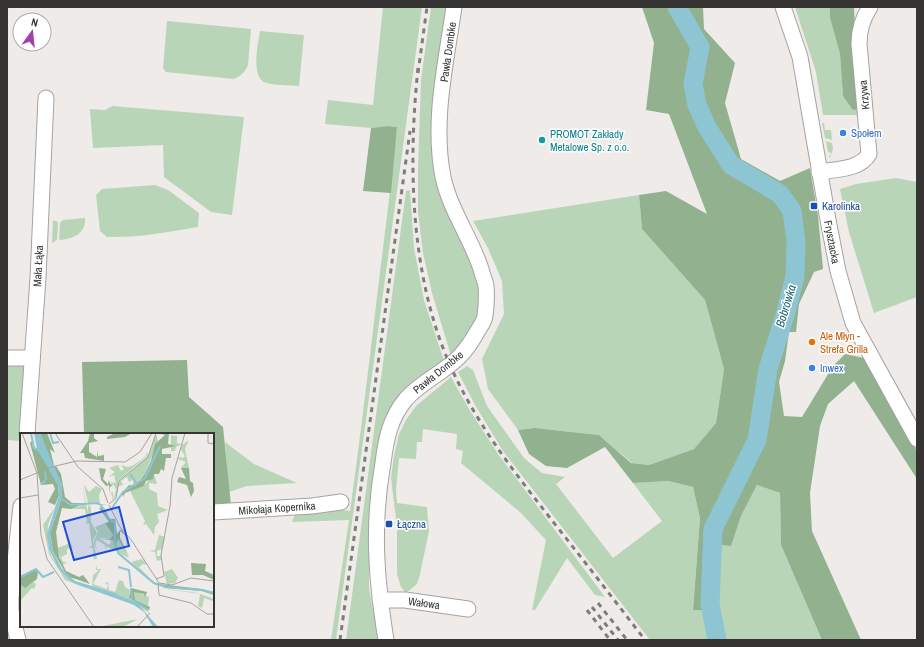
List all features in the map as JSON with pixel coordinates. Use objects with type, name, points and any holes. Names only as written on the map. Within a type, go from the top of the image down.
[{"type":"street","name":"Pawła Dombke","points":[[380,600],[376,561],[378,500],[384,451],[390,424],[397,412],[417,388],[465,351],[485,318],[486,285],[478,258],[454,210],[444,178],[439,142],[440,106],[454,7]]},
{"type":"street","name":"Frysztacka","points":[[784,7],[800,57],[819,172],[838,271],[853,323],[917,439]]},
{"type":"street","name":"Krzywa","points":[[819,172],[859,164],[864,162],[869,154],[859,44],[863,18],[870,7]]},
{"type":"street","name":"Mała Łąka","points":[[27,433],[38,278],[46,98]]},
{"type":"street","points":[[7,358],[32,358]]},
{"type":"street","name":"Mikołaja Kopernika","points":[[214,512],[312,506],[341,502]]},
{"type":"street","points":[[18,640],[11,612],[11,598],[16,524],[20,510]]},
{"type":"street","name":"Wałowa","points":[[380,600],[405,600],[468,609]]},
{"type":"street","points":[[380,600],[386,640]]},
{"type":"green space","points":[[383,7],[422,7],[336,640],[331,640],[349,520],[292,522],[296,512],[338,509],[350,511],[367,382],[397,127],[388,126],[371,128],[325,124],[328,100],[373,105]]},
{"type":"green space","points":[[431,7],[447,7],[441,188],[477,277],[480,292],[478,312],[471,335],[451,356],[432,293],[423,253],[418,212],[421,80]]},
{"type":"green space","points":[[642,7],[672,7],[692,47],[690,102],[707,138],[730,174],[769,194],[788,213],[791,249],[789,279],[767,348],[751,441],[730,481],[708,529],[705,610],[693,610],[700,518],[693,487],[668,481],[633,483],[605,447],[567,468],[546,466],[529,454],[518,430],[535,428],[599,435],[631,463],[649,465],[694,449],[716,423],[724,369],[705,300],[642,229],[639,195],[666,191],[707,214],[669,114],[646,110],[654,43]]},
{"type":"green space","points":[[683,7],[703,7],[704,29],[735,63],[725,103],[741,159],[780,181],[810,168],[818,216],[823,269],[814,272],[799,304],[796,332],[789,332],[785,361],[779,382],[784,416],[802,417],[833,366],[845,354],[864,358],[917,451],[917,479],[854,381],[828,404],[820,426],[810,493],[812,531],[861,640],[822,640],[781,545],[780,493],[757,485],[741,516],[731,546],[716,544],[719,526],[762,443],[769,416],[774,370],[804,278],[802,247],[794,209],[781,189],[732,157],[709,122],[698,81],[708,50],[698,40]]},
{"type":"green space","points":[[795,7],[830,7],[830,18],[840,54],[843,95],[859,109],[859,115],[823,115],[816,72]]},
{"type":"green space","points":[[830,7],[854,7],[859,109],[853,110],[843,96],[840,54],[830,18]]},
{"type":"green space","points":[[167,21],[251,29],[248,65],[246,70],[234,79],[166,72],[163,68]]},
{"type":"green space","points":[[260,31],[304,35],[299,86],[272,84],[264,82],[260,78],[256,66],[256,58]]},
{"type":"green space","points":[[112,106],[244,117],[232,215],[211,212],[164,177],[163,145],[93,148],[90,109],[105,110]]},
{"type":"green space","points":[[822,123],[824,123],[825,130],[831,130],[832,140],[825,138]]},
{"type":"green space","points":[[388,126],[397,127],[391,193],[363,191],[371,128]]},
{"type":"green space","points":[[826,141],[832,143],[833,149],[831,155],[831,153],[828,152]]},
{"type":"green space","points":[[896,178],[917,182],[917,297],[874,313],[849,232],[840,189],[856,184]]},
{"type":"green space","points":[[155,185],[168,190],[199,213],[198,227],[130,237],[107,237],[100,231],[96,195],[102,189]]},
{"type":"green space","points":[[410,190],[414,248],[424,300],[444,361],[408,387],[387,413],[379,446],[369,521],[369,588],[377,632],[377,640],[346,640],[406,191]]},
{"type":"green space","points":[[639,195],[642,229],[705,300],[724,369],[716,423],[694,449],[649,465],[632,463],[599,435],[535,428],[518,430],[488,389],[482,359],[504,314],[502,281],[488,248],[473,221]]},
{"type":"green space","points":[[85,218],[83,228],[78,235],[59,240],[60,223],[63,220]]},
{"type":"green space","points":[[53,220],[58,222],[57,240],[52,243]]},
{"type":"green space","points":[[187,360],[189,397],[223,427],[231,505],[214,506],[214,433],[84,433],[82,362]]},
{"type":"green space","points":[[7,364],[24,365],[26,368],[20,441],[7,440]]},
{"type":"green space","points":[[467,366],[473,370],[487,406],[524,458],[542,473],[565,477],[556,484],[613,558],[662,521],[633,483],[668,481],[693,487],[700,518],[693,609],[705,610],[710,640],[650,640],[503,451],[475,405],[458,372]]},
{"type":"green space","points":[[451,377],[469,409],[498,454],[605,597],[595,595],[567,558],[535,610],[532,610],[546,540],[521,513],[461,463],[463,451],[456,449],[457,434],[423,429],[422,442],[417,442],[416,459],[399,458],[396,490],[397,503],[427,507],[429,531],[417,584],[406,593],[401,587],[397,574],[397,527],[391,478],[399,434],[406,420],[416,406]]},
{"type":"green space","points":[[225,442],[254,464],[297,483],[247,486],[229,492]]},
{"type":"green space","points":[[757,485],[780,493],[781,545],[822,640],[720,640],[716,589],[716,544],[731,545],[741,516]]},
{"type":"waterway","name":"Bobrówka","points":[[677,7],[700,47],[693,84],[697,105],[707,127],[731,165],[780,194],[792,211],[796,241],[795,276],[786,312],[768,369],[757,440],[713,529],[710,604],[717,640]]},
{"type":"railway","points":[[418,73],[427,7]]},
{"type":"railway","points":[[418,68],[413,142],[415,219],[427,294],[437,330],[450,365],[472,408],[497,447],[525,486],[645,640]]},
{"type":"railway","points":[[340,640],[410,131]]},
{"type":"railway","points":[[598,603],[627,640]]},
{"type":"railway","points":[[592,607],[618,640]]},
{"type":"railway","points":[[587,610],[610,640]]},
{"type":"place","name":"Społem","points":[[843,133]]},
{"type":"place","name":"PROMOT Zakłady Metalowe Sp. z o.o.","points":[[542,140]]},
{"type":"place","name":"Karolinka","points":[[814,206]]},
{"type":"place","name":"Ale Młyn - Strefa Grilla","points":[[812,342]]},
{"type":"place","name":"Inwex","points":[[812,368]]},
{"type":"place","name":"Łączna","points":[[389,524]]}]
